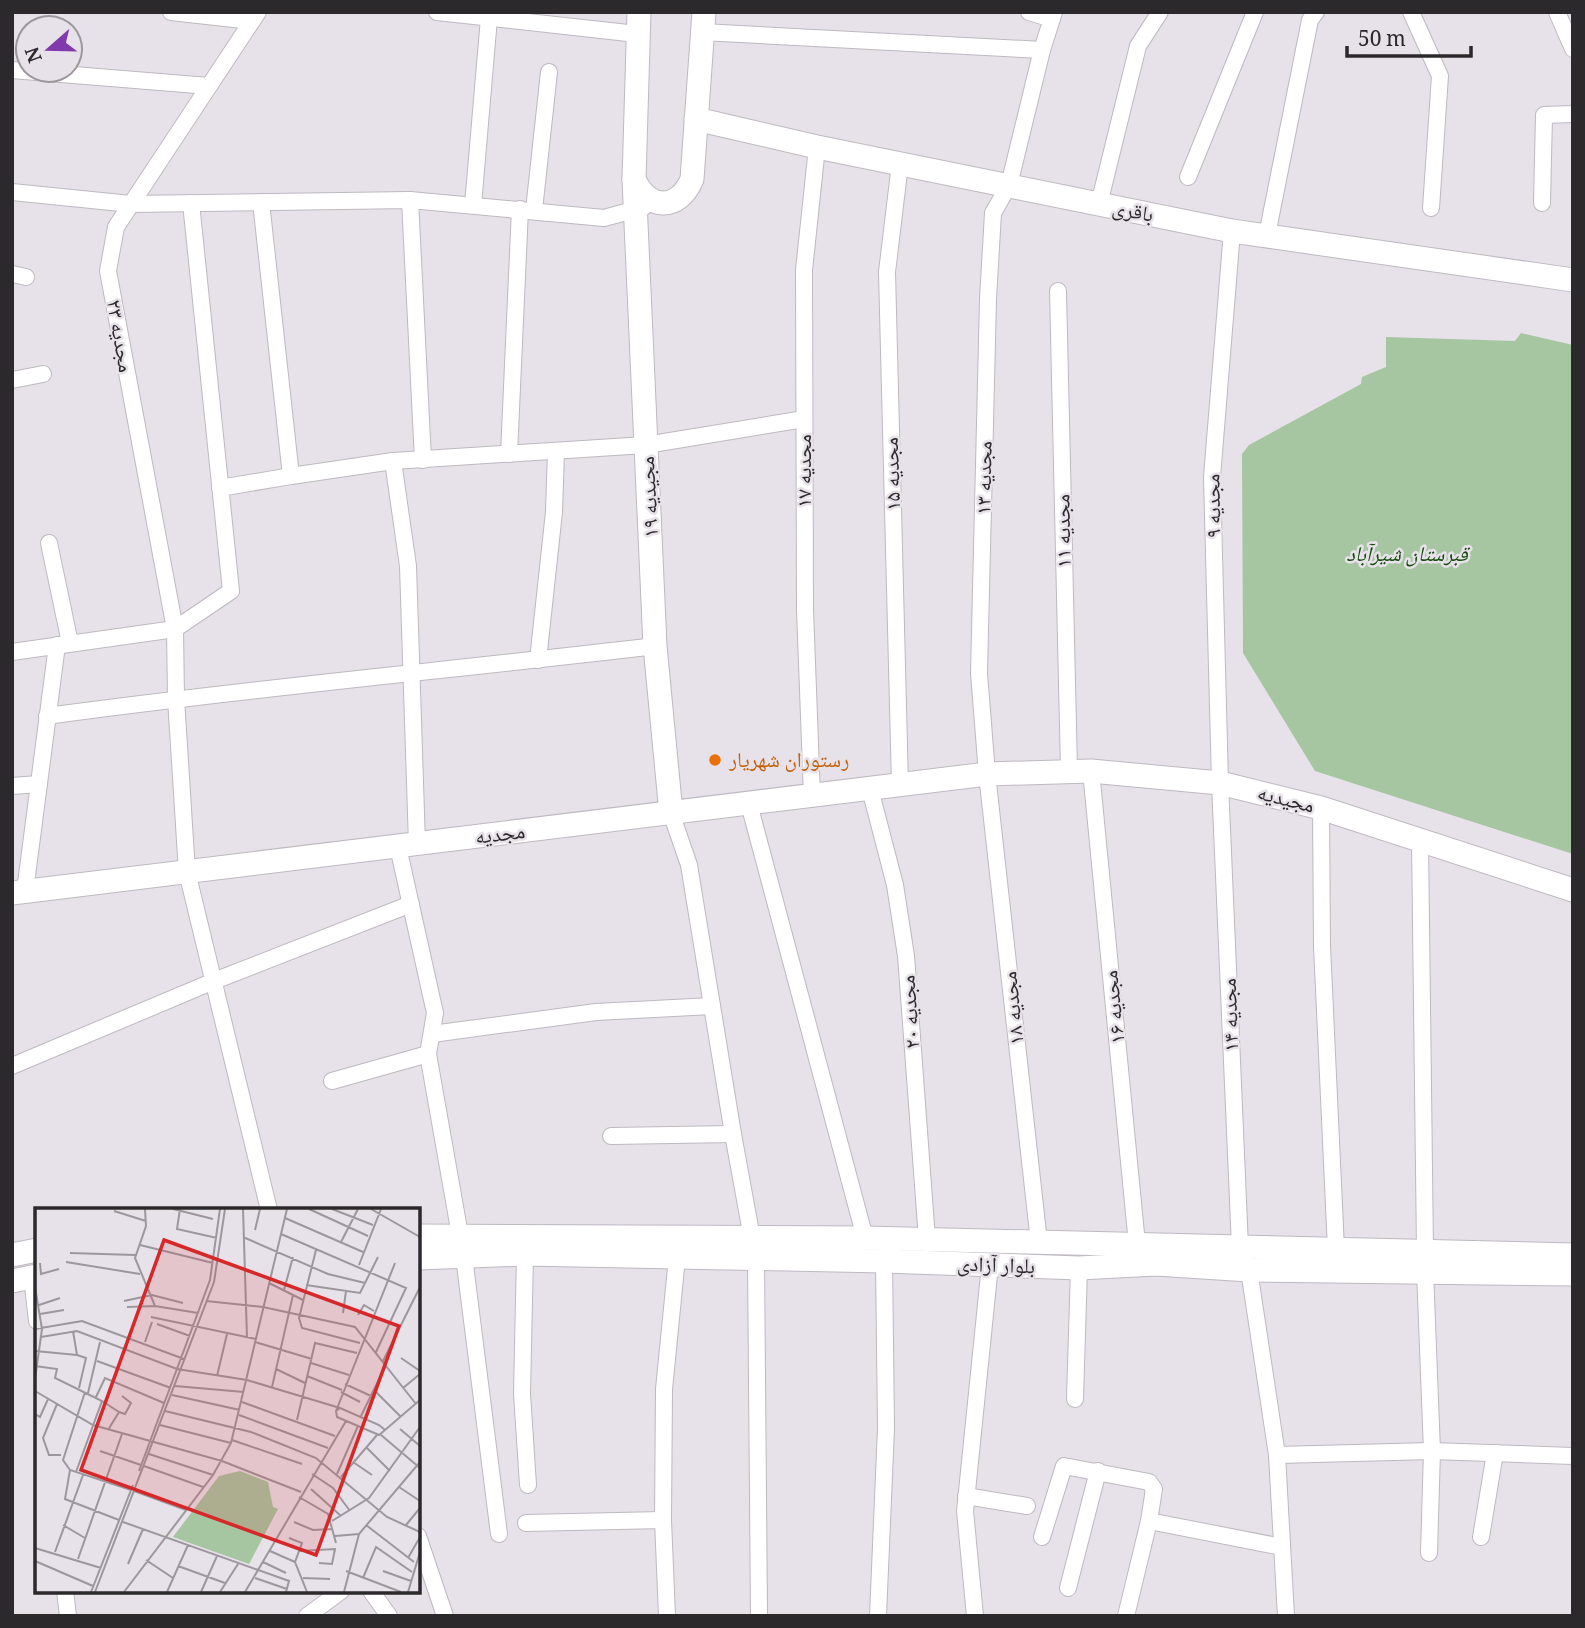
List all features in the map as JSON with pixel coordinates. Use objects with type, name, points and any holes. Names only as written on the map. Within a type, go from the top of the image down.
[{"type":"street","points":[[171,12],[255,17]]},
{"type":"street","points":[[1029,12],[1053,16]]},
{"type":"street","points":[[1099,204],[1138,46],[1160,12]]},
{"type":"street","points":[[1188,177],[1255,12]]},
{"type":"street","points":[[1267,235],[1310,20],[1316,12]]},
{"type":"street","points":[[1411,12],[1440,76],[1431,208]]},
{"type":"street","points":[[1557,12],[1573,49]]},
{"type":"street","points":[[444,13],[489,18],[638,23],[634,180],[647,198],[647,206]]},
{"type":"street","name":"مجدیه ۱۳","points":[[987,774],[979,673],[988,299],[993,213],[1009,185],[1053,16]]},
{"type":"street","name":"مجدیه ۲۳","points":[[255,17],[116,227],[108,271],[175,629],[176,699],[187,872],[269,1208]]},
{"type":"street","points":[[473,205],[489,18]]},
{"type":"street","points":[[12,192],[131,204],[410,200],[604,218],[669,203],[688,190],[692,179],[703,22],[1042,50]]},
{"type":"street","points":[[12,70],[209,86]]},
{"type":"street","points":[[509,454],[527,209],[549,72]]},
{"type":"street","points":[[1542,203],[1544,115],[1573,114]]},
{"type":"street","name":"باقری","points":[[696,119],[817,147],[1232,231],[1573,280]]},
{"type":"street","name":"مجدیه ۱۷","points":[[812,796],[805,610],[804,270],[817,147]]},
{"type":"street","name":"مجدیه ۱۵","points":[[900,164],[887,272],[900,785]]},
{"type":"street","points":[[410,200],[423,460]]},
{"type":"street","points":[[261,202],[291,476]]},
{"type":"street","points":[[12,652],[175,629],[231,591],[191,203]]},
{"type":"street","name":"مجیدیه ۱۹","points":[[647,206],[646,444],[655,646],[671,813]]},
{"type":"street","name":"مجدیه ۹","points":[[1220,783],[1212,477],[1232,231]]},
{"type":"street","name":"مجدیه ۱۱","points":[[1058,291],[1080,770]]},
{"type":"street","points":[[12,380],[43,374]]},
{"type":"street","points":[[220,488],[393,461],[646,444],[804,419]]},
{"type":"street","points":[[538,660],[554,512],[556,451]]},
{"type":"street","points":[[393,461],[408,566],[412,675],[408,845],[411,904],[435,1013],[428,1054],[462,1246],[499,1534]]},
{"type":"street","points":[[19,892],[39,783],[47,716],[63,644],[49,543]]},
{"type":"street","points":[[47,716],[176,699],[655,646]]},
{"type":"street","name":"مجیدیه","points":[[987,774],[1080,770],[1220,783],[1321,808],[1573,890]]},
{"type":"street","name":"مجدیه ۱۶","points":[[1080,770],[1137,1244]]},
{"type":"street","name":"مجدیه","points":[[19,892],[987,774]]},
{"type":"street","name":"مجدیه ۱۸","points":[[987,774],[1039,1242]]},
{"type":"street","points":[[12,786],[39,783]]},
{"type":"street","name":"مجدیه ۱۴","points":[[1220,783],[1240,1247],[1249,1270],[1277,1455],[1286,1616]]},
{"type":"street","name":"مجدیه ۲۰","points":[[870,789],[895,885],[906,956],[927,1239]]},
{"type":"street","points":[[749,804],[866,1238]]},
{"type":"street","points":[[1321,808],[1322,946],[1336,1249]]},
{"type":"street","points":[[671,813],[689,865],[756,1260],[759,1616]]},
{"type":"street","points":[[1420,840],[1425,1261],[1432,1451],[1429,1553]]},
{"type":"street","points":[[12,1066],[214,981],[411,904]]},
{"type":"street","points":[[432,1034],[596,1012],[712,1006]]},
{"type":"street","points":[[332,1081],[428,1054]]},
{"type":"street","points":[[611,1136],[733,1134]]},
{"type":"street","name":"بلوار آزادی","points":[[420,1236],[462,1246],[525,1254],[677,1247],[752,1236],[1336,1249],[1425,1261]]},
{"type":"street","points":[[1104,1243],[1104,1267]]},
{"type":"street","name":"بلوار آزادی","points":[[420,1257],[462,1246],[677,1247],[756,1260],[884,1261],[1079,1268],[1156,1264],[1249,1270],[1425,1261],[1525,1263],[1573,1255]]},
{"type":"street","points":[[667,1616],[663,1520],[664,1389],[677,1247]]},
{"type":"street","points":[[12,1255],[35,1250]]},
{"type":"street","points":[[525,1254],[522,1394],[528,1485]]},
{"type":"street","points":[[878,1616],[886,1428],[884,1261]]},
{"type":"street","name":"بلوار آزادی","points":[[1525,1263],[1573,1274]]},
{"type":"street","points":[[975,1616],[965,1511],[990,1265]]},
{"type":"street","points":[[1075,1399],[1079,1268]]},
{"type":"street","points":[[27,1278],[35,1312]]},
{"type":"street","points":[[1277,1455],[1432,1451],[1573,1456]]},
{"type":"street","points":[[1481,1537],[1495,1453]]},
{"type":"street","points":[[1042,1537],[1064,1466],[1149,1482],[1154,1489],[1149,1521],[1126,1616]]},
{"type":"street","points":[[1068,1588],[1098,1471]]},
{"type":"street","points":[[966,1496],[1027,1506]]},
{"type":"street","points":[[526,1523],[663,1520]]},
{"type":"street","points":[[1149,1521],[1282,1547]]},
{"type":"street","points":[[420,1543],[445,1616]]},
{"type":"street","points":[[65,1593],[68,1616]]},
{"type":"street","points":[[307,1616],[338,1593]]},
{"type":"street","points":[[372,1593],[389,1616]]},
{"type":"green space","name":"قبرستان شیرآباد","points":[[1521,333],[1573,345],[1573,854],[1315,771],[1243,653],[1242,454],[1249,445],[1361,384],[1362,377],[1386,367],[1386,337],[1515,341]]},
{"type":"place","name":"رستوران شهریار","points":[[715,760]]}]
